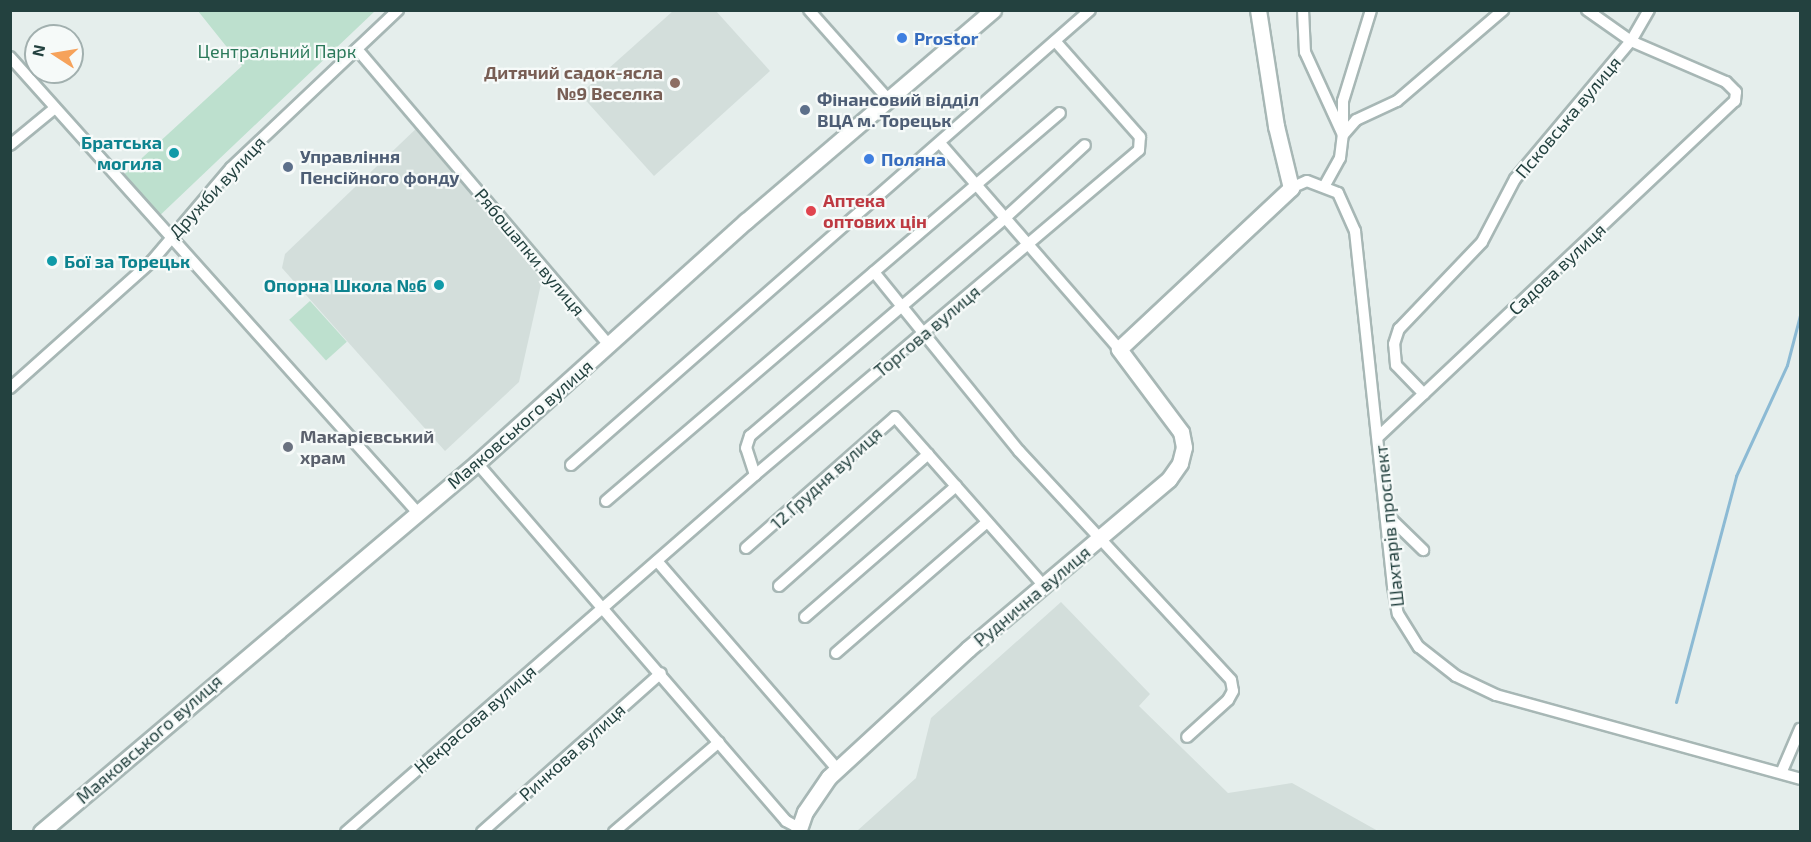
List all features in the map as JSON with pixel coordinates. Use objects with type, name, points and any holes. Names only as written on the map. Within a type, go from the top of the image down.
[{"type":"main road","name":"Маяковського вулиця","points":[[41,831],[477,463],[888,99],[993,10]]},
{"type":"main road","points":[[1119,349],[1291,188],[1276,126],[1258,10]]},
{"type":"main road","name":"Руднична вулиця","points":[[833,773],[968,649],[1099,540],[1169,478],[1184,447],[1181,432],[1171,413],[1119,349]]},
{"type":"main road","points":[[802,830],[833,773]]},
{"type":"street","name":"Дружби вулиця","points":[[10,388],[152,261],[169,238],[231,168],[398,10]]},
{"type":"street","points":[[808,10],[888,99]]},
{"type":"street","points":[[570,465],[1090,10]]},
{"type":"street","points":[[1303,10],[1305,52],[1343,135]]},
{"type":"street","points":[[1291,188],[1307,181],[1324,185],[1340,158],[1343,101],[1371,10]]},
{"type":"street","points":[[1343,135],[1356,120],[1397,101],[1431,76],[1503,10]]},
{"type":"street","points":[[1587,10],[1631,41]]},
{"type":"street","name":"Псковська вулиця","points":[[1424,394],[1396,365],[1394,344],[1399,329],[1482,242],[1521,171],[1631,41],[1649,10]]},
{"type":"street","name":"Торгова вулиця","points":[[657,561],[755,475],[1139,150],[1140,137],[1055,41]]},
{"type":"street","name":"Садова вулиця","points":[[1379,436],[1735,101],[1736,92],[1726,82],[1631,41]]},
{"type":"street","name":"Рябошапки вулиця","points":[[357,49],[609,345]]},
{"type":"street","points":[[10,57],[169,238],[418,513]]},
{"type":"street","points":[[10,145],[55,108]]},
{"type":"street","points":[[606,501],[1060,113]]},
{"type":"street","name":"Руднична вулиця","points":[[940,143],[1119,349]]},
{"type":"street","points":[[755,475],[746,448],[750,436],[1005,218],[1085,145]]},
{"type":"street","name":"Шахтарів проспект","points":[[1324,185],[1338,193],[1355,231],[1398,614],[1419,647],[1456,676],[1496,695],[1782,771],[1800,773]]},
{"type":"street","points":[[874,273],[923,335],[1099,540],[1231,680],[1233,691],[1228,700],[1187,737]]},
{"type":"street","name":"12 Грудня вулиця","points":[[746,548],[895,417],[1044,586]]},
{"type":"street","points":[[779,586],[928,454]]},
{"type":"street","points":[[477,463],[605,607],[786,821],[802,830]]},
{"type":"street","points":[[805,616],[956,486]]},
{"type":"street","points":[[1386,513],[1413,544],[1423,550]]},
{"type":"street","points":[[837,653],[987,522]]},
{"type":"street","points":[[657,561],[833,773]]},
{"type":"street","name":"Некрасова вулиця","points":[[346,831],[657,561]]},
{"type":"street","name":"Ринкова вулиця","points":[[482,831],[661,673]]},
{"type":"street","points":[[1782,771],[1800,729]]},
{"type":"street","points":[[614,831],[719,742]]},
{"type":"street","name":"Шахтарів проспект","points":[[1782,771],[1800,779]]},
{"type":"shaded area","name":"Дитячий садок-ясла №9 Веселка","points":[[673,11],[716,11],[770,71],[654,176],[580,94]]},
{"type":"shaded area","points":[[421,124],[543,275],[519,382],[445,451],[282,268],[285,254]]},
{"type":"shaded area","points":[[1061,602],[1150,694],[1139,706],[1228,793],[1292,783],[1378,831],[857,831],[916,778],[931,718]]},
{"type":"green space","name":"Центральний Парк","points":[[198,11],[375,11],[154,221],[118,180],[242,66]]},
{"type":"green space","points":[[310,301],[347,342],[326,361],[289,320]]},
{"type":"waterway","points":[[1676,702],[1736,476],[1787,365],[1800,315]]},
{"type":"place","name":"Prostor","points":[[902,38]]},
{"type":"place","name":"Дитячий садок-ясла №9 Веселка","points":[[675,83]]},
{"type":"place","name":"Фінансовий відділ ВЦА м. Торецьк","points":[[805,110]]},
{"type":"place","name":"Братська мoгила","points":[[174,153]]},
{"type":"place","name":"Поляна","points":[[869,159]]},
{"type":"place","name":"Управління Пенсійного фонду","points":[[288,167]]},
{"type":"place","name":"Аптека оптових цін","points":[[811,211]]},
{"type":"place","name":"Бої за Торецьк","points":[[52,261]]},
{"type":"place","name":"Опорна Школа №6","points":[[439,285]]},
{"type":"place","name":"Макарієвський храм","points":[[288,447]]}]
